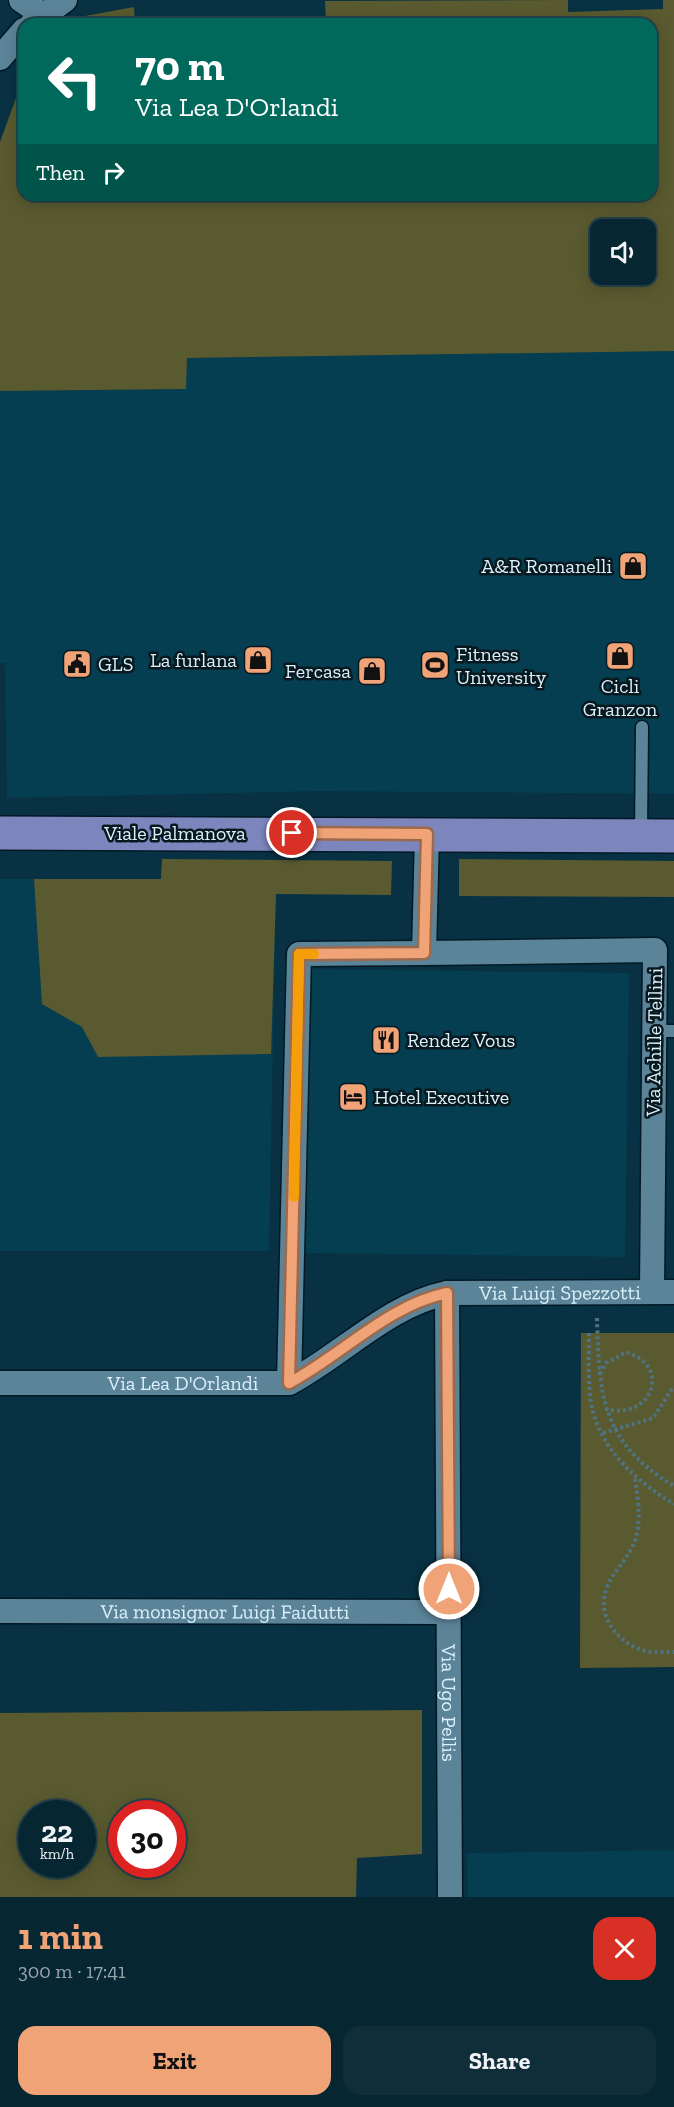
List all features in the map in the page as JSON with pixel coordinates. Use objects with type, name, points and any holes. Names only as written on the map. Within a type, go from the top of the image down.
[{"type":"main road","name":"Viale Palmanova","points":[[0,833],[674,836]]},
{"type":"street","points":[[21,0],[36,18]]},
{"type":"street","points":[[38,18],[65,0]]},
{"type":"street","points":[[0,58],[18,37]]},
{"type":"street","points":[[424,953],[427,834]]},
{"type":"street","name":"Via Achille Tellini","points":[[289,1383],[299,954],[655,950],[664,1031],[663,1292]]},
{"type":"street","name":"Via Luigi Spezzotti","points":[[447,1293],[663,1292]]},
{"type":"street","name":"Via Lea D'Orlandi","points":[[0,1383],[289,1383],[313,1371],[402,1309],[428,1297],[447,1293]]},
{"type":"street","name":"Via Ugo Pellis","points":[[447,1293],[450,1897]]},
{"type":"street","name":"Via monsignor Luigi Faidutti","points":[[0,1611],[449,1612]]},
{"type":"lane","points":[[641,836],[642,727]]},
{"type":"path","points":[[589,1333],[590,1396],[594,1416],[620,1463],[635,1479],[674,1504]]},
{"type":"path","points":[[598,1333],[598,1377],[606,1409],[616,1430],[639,1460],[653,1473],[674,1486]]},
{"type":"path","points":[[598,1377],[606,1363],[626,1352],[637,1356],[647,1365],[654,1380],[652,1392],[639,1405],[624,1411],[606,1409]]},
{"type":"path","points":[[603,1433],[653,1418],[674,1386]]},
{"type":"path","points":[[635,1479],[639,1517],[636,1536],[632,1549],[606,1588],[603,1600],[605,1615],[613,1632],[626,1643],[643,1651],[674,1652]]},
{"type":"shaded area","points":[[674,351],[674,794],[319,791],[7,798],[5,663],[0,663],[0,391],[186,389],[186,358]]},
{"type":"shaded area","points":[[0,879],[276,879],[269,1251],[0,1251]]},
{"type":"shaded area","points":[[311,969],[629,973],[625,1257],[306,1253]]},
{"type":"shaded area","points":[[674,1850],[674,1897],[468,1897],[467,1853]]},
{"type":"green space","points":[[568,0],[568,12],[663,9],[663,0],[674,0],[674,351],[187,358],[186,389],[0,391],[0,142],[18,92],[18,201],[657,201],[657,18],[326,18],[325,1]]},
{"type":"green space","points":[[134,7],[135,18],[81,18]]},
{"type":"green space","points":[[162,859],[392,861],[391,895],[276,894],[271,1054],[98,1057],[82,1027],[42,1004],[34,879],[161,879]]},
{"type":"green space","points":[[459,859],[674,861],[674,897],[459,896]]},
{"type":"green space","points":[[581,1333],[674,1333],[674,1667],[580,1668]]},
{"type":"green space","points":[[422,1710],[422,1854],[357,1858],[356,1897],[0,1897],[0,1713]]},
{"type":"slow traffic","points":[[294,1197],[299,954],[314,954]]},
{"type":"place","name":"A&R Romanelli","points":[[633,566]]},
{"type":"place","name":"Cicli Granzon","points":[[620,656]]},
{"type":"place","name":"La furlana","points":[[258,660]]},
{"type":"place","name":"GLS","points":[[77,664]]},
{"type":"place","name":"Fitness University","points":[[435,665]]},
{"type":"place","name":"Fercasa","points":[[372,671]]},
{"type":"place","name":"Rendez Vous","points":[[386,1040]]},
{"type":"place","name":"Hotel Executive","points":[[353,1097]]},
{"type":"route","points":[[292,833],[427,834],[424,953],[299,954],[289,1383],[313,1371],[402,1309],[428,1297],[447,1293],[449,1589]]}]
